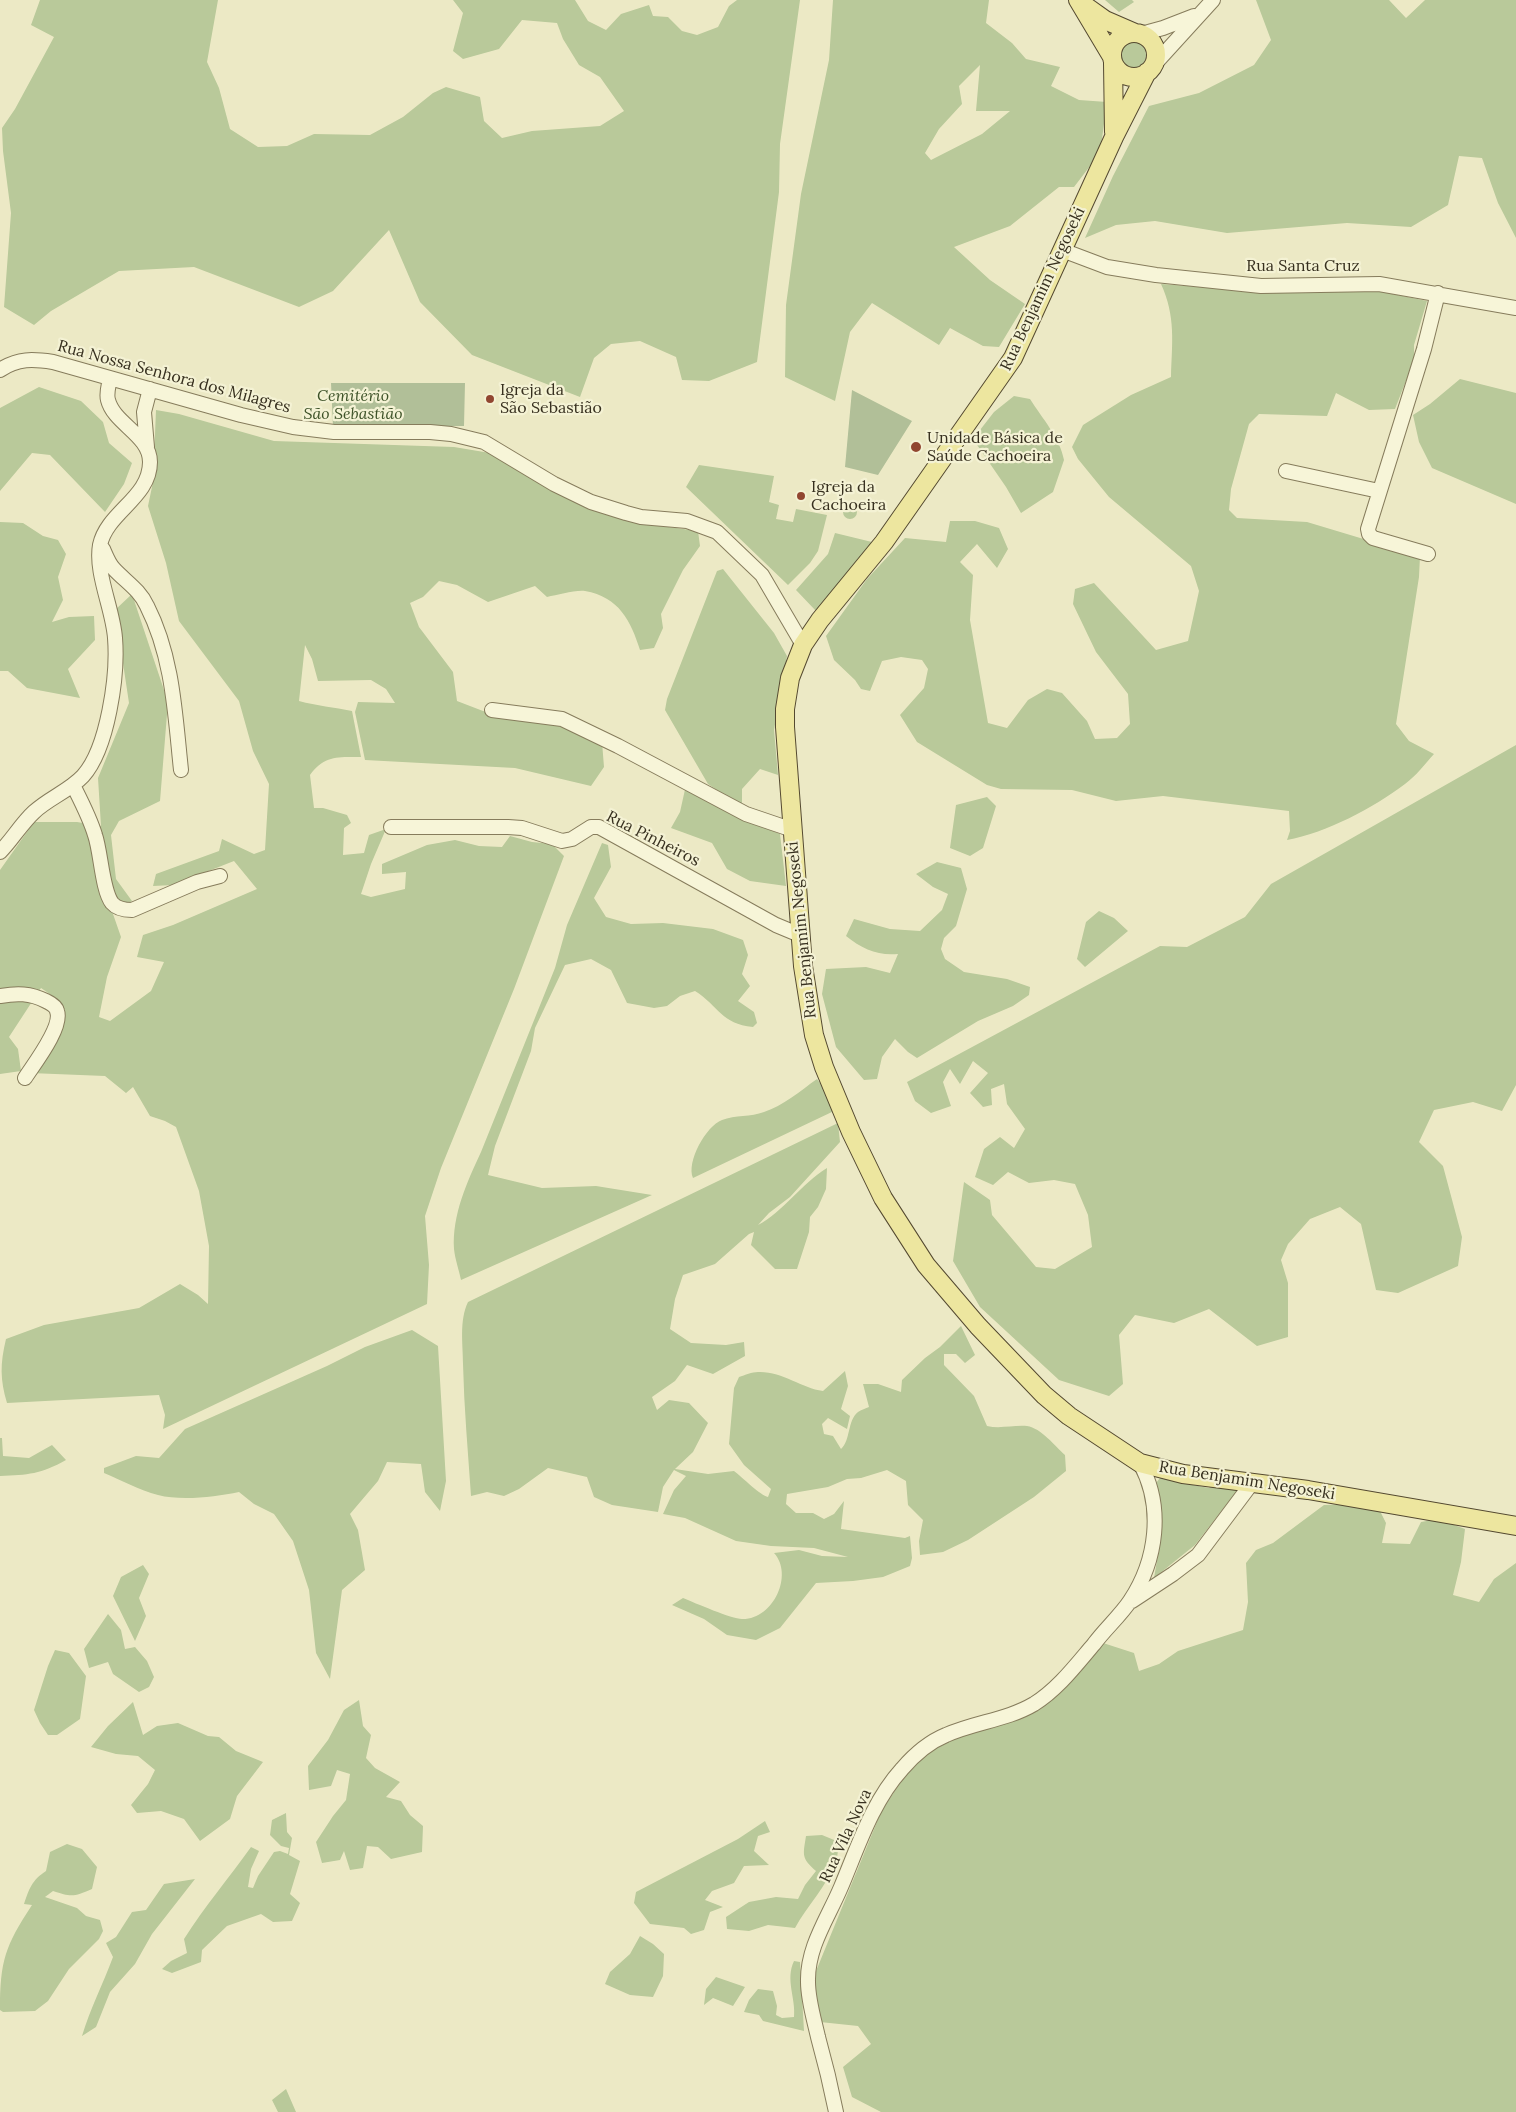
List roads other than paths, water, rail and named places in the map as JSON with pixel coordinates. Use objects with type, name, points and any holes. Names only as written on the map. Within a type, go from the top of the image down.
[{"type":"main road","points":[[1078,0],[1105,20],[1147,37],[1155,48],[1155,61],[1150,70],[1135,77],[1128,76],[1116,69],[1078,0]]},
{"type":"main road","points":[[1112,60],[1114,45],[1118,40],[1123,36],[1138,33]]},
{"type":"main road","name":"Rua Benjamim Negoseki","points":[[1112,60],[1114,137]]},
{"type":"main road","name":"Rua Benjamim Negoseki","points":[[1150,70],[1114,137],[1022,339],[1003,374],[884,542],[820,620],[803,645],[790,678],[785,709],[792,830],[800,935],[808,1009],[814,1035],[824,1067],[865,1163],[904,1232],[948,1294],[1018,1370],[1069,1416],[1140,1463],[1184,1474],[1308,1490],[1516,1526]]},
{"type":"street","points":[[1150,70],[1213,0]]},
{"type":"street","points":[[1138,33],[1163,28],[1199,14]]},
{"type":"street","name":"Rua Santa Cruz","points":[[1062,250],[1107,267],[1156,275],[1261,286],[1379,284],[1516,308]]},
{"type":"street","points":[[1428,554],[1373,538],[1369,534],[1369,523],[1424,349],[1438,294]]},
{"type":"street","name":"Rua Nossa Senhora dos Milagres","points":[[0,370],[18,360],[33,359],[110,378],[241,416],[315,430],[430,432],[470,438],[496,448],[540,477],[591,502],[641,517],[687,521],[717,532],[762,575],[803,645]]},
{"type":"street","points":[[110,378],[108,400],[112,409],[140,439],[147,450]]},
{"type":"street","points":[[0,852],[35,811],[73,785],[84,775],[93,761],[101,741],[114,686],[115,638],[102,570],[100,544],[111,524],[146,483],[150,460],[147,450],[144,412],[150,389]]},
{"type":"street","points":[[1286,471],[1379,491]]},
{"type":"street","points":[[100,544],[112,568],[136,589],[147,604],[157,629],[172,678],[181,770]]},
{"type":"street","points":[[492,710],[562,719],[618,746],[746,814],[792,830]]},
{"type":"street","points":[[73,785],[96,836],[107,893],[111,902],[117,907],[132,910],[196,882],[220,876]]},
{"type":"street","name":"Rua Pinheiros","points":[[391,826],[522,828],[562,841],[572,839],[591,827],[599,827],[776,925],[800,935]]},
{"type":"street","points":[[0,996],[18,993],[30,995],[52,1004],[58,1012],[53,1033],[25,1078]]},
{"type":"street","name":"Rua Vila Nova","points":[[836,2112],[810,2001],[808,1968],[812,1948],[835,1901],[876,1807],[900,1770],[930,1744],[945,1735],[963,1728],[1013,1714],[1046,1696],[1070,1672],[1129,1603],[1147,1570],[1155,1526],[1152,1492],[1148,1477],[1140,1463]]},
{"type":"street","name":"Rua Vila Nova","points":[[1129,1603],[1198,1555],[1252,1483]]},
{"type":"place","name":"Igreja da São Sebastião","points":[[490,399]]},
{"type":"place","name":"Unidade Básica de Saúde Cachoeira","points":[[916,447]]},
{"type":"place","name":"Igreja da Cachoeira","points":[[801,496]]},
{"type":"park label","name":"Cemitério São Sebastião","points":[[353,405]]}]
